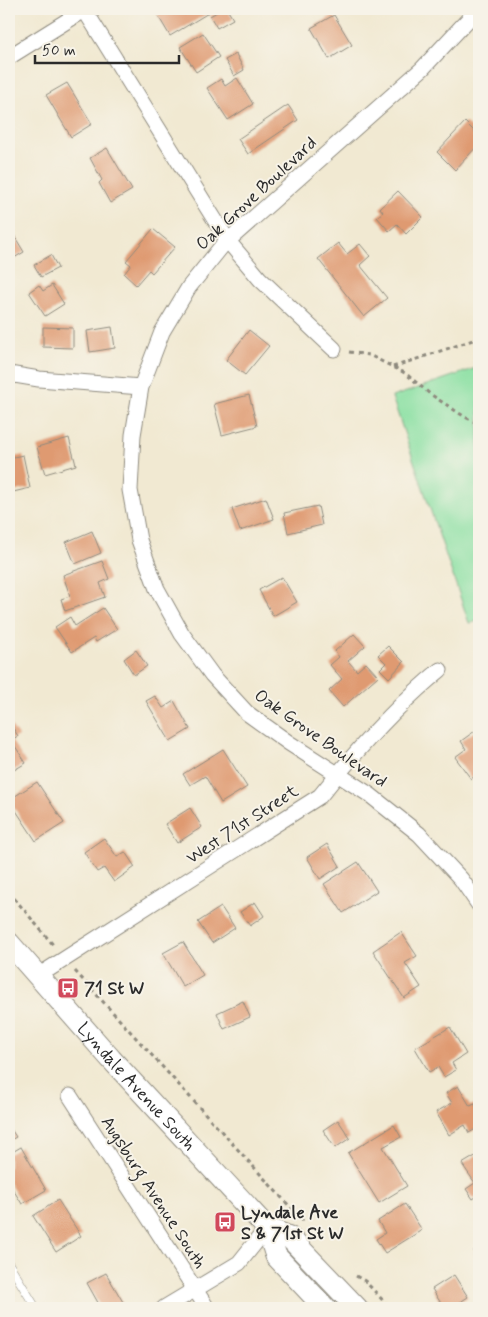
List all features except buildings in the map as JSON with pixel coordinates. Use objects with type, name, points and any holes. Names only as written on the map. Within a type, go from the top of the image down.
[{"type":"main road","name":"Lyndale Avenue South","points":[[9,943],[112,1060],[267,1228],[276,1256],[325,1308]]},
{"type":"main road","name":"Lyndale Avenue South","points":[[267,1228],[289,1236],[357,1308]]},
{"type":"street","points":[[9,57],[85,9],[228,241],[260,280],[334,349]]},
{"type":"street","name":"Oak Grove Boulevard","points":[[478,9],[422,69],[228,241],[189,287],[162,332],[141,386],[133,435],[130,490],[139,540],[158,589],[182,634],[212,675],[247,713],[289,743],[370,795],[419,834],[461,879],[479,904]]},
{"type":"street","points":[[9,374],[39,379],[141,386]]},
{"type":"street","name":"West 71st Street","points":[[38,976],[320,796],[337,774],[416,690],[440,670]]},
{"type":"street","name":"Augsburg Avenue South","points":[[70,1096],[207,1308]]},
{"type":"street","points":[[164,1308],[239,1263],[267,1228]]},
{"type":"lane","points":[[9,1264],[36,1308]]},
{"type":"path","points":[[393,367],[479,338]]},
{"type":"path","points":[[334,349],[369,356],[405,373],[430,394],[479,424]]},
{"type":"path","points":[[9,892],[52,943]]},
{"type":"path","points":[[76,972],[306,1224]]},
{"type":"path","points":[[351,1272],[365,1281],[390,1308]]},
{"type":"green space","points":[[479,367],[479,621],[469,623],[392,397]]},
{"type":"place","name":"71 St W","points":[[68,988]]},
{"type":"place","name":"Lyndale Ave S & 71st St W","points":[[225,1222]]}]
